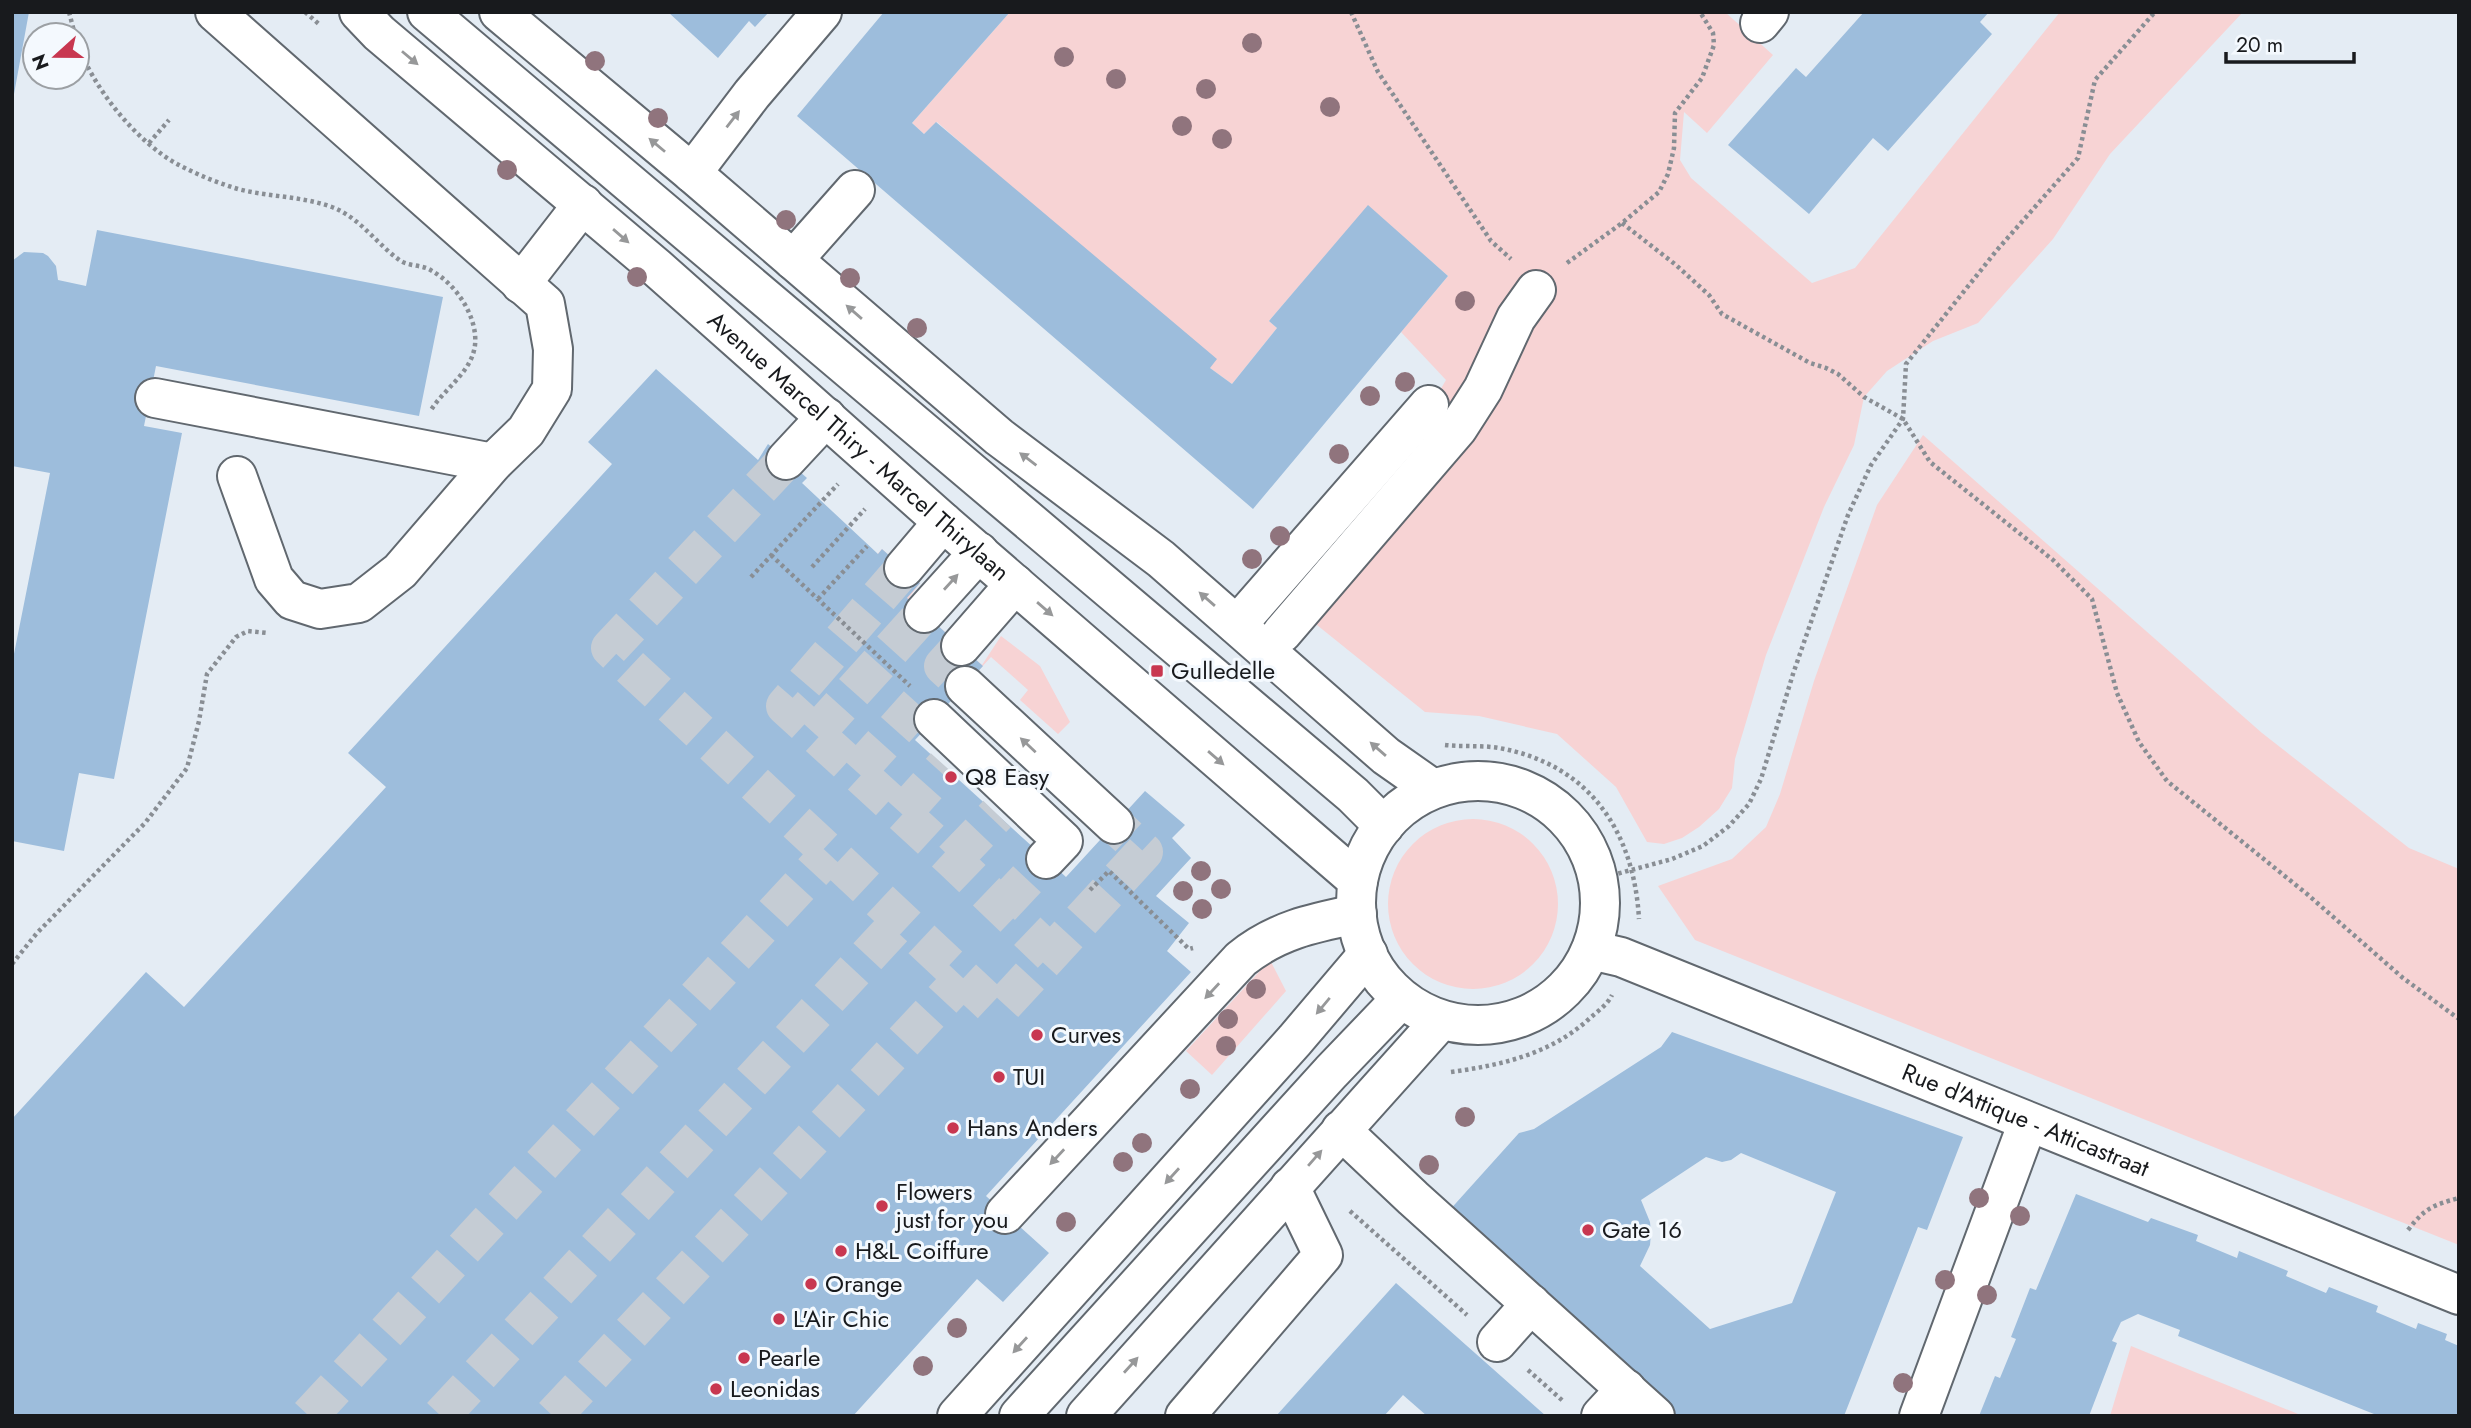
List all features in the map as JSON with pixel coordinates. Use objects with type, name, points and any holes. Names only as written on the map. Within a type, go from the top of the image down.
[{"type":"main road","points":[[215,12],[545,304],[553,349],[552,389],[526,432],[493,463],[400,571],[359,603],[320,609],[292,600],[274,579],[237,476]]},
{"type":"main road","name":"Avenue Marcel Thiry - Marcel Thirylaan","points":[[359,12],[379,33],[583,204],[979,552],[1357,898]]},
{"type":"main road","name":"Avenue Marcel Thiry - Marcel Thirylaan","points":[[427,12],[1353,795],[1384,826]]},
{"type":"main road","points":[[499,12],[692,173],[999,437],[1161,559],[1386,755],[1433,789]]},
{"type":"main road","points":[[692,173],[752,94],[821,12]]},
{"type":"main road","points":[[793,260],[855,190]]},
{"type":"main road","points":[[522,284],[583,204]]},
{"type":"main road","points":[[1282,633],[1458,428],[1483,389],[1516,318],[1539,288]]},
{"type":"main road","points":[[155,398],[493,463]]},
{"type":"main road","points":[[1237,625],[1429,405]]},
{"type":"main road","points":[[786,460],[826,417]]},
{"type":"main road","points":[[904,568],[943,522]]},
{"type":"main road","points":[[923,613],[979,552]]},
{"type":"main road","points":[[961,646],[1015,584]]},
{"type":"main road","points":[[965,686],[1114,824]]},
{"type":"main road","points":[[924,704],[954,757],[1005,804],[1063,841],[1046,859]]},
{"type":"main road","points":[[1486,781],[1512,786],[1536,796],[1558,811],[1576,831],[1590,854],[1615,874],[1600,903],[1598,927],[1591,950],[1579,973],[1562,993],[1530,1014],[1492,1025],[1466,1025],[1441,1020],[1402,999],[1382,978],[1367,954],[1357,898],[1368,852],[1384,826],[1406,805],[1433,789],[1459,782],[1486,781]]},
{"type":"main road","points":[[1005,1214],[1241,959],[1261,943],[1357,898]]},
{"type":"main road","name":"Rue d'Attique - Atticastraat","points":[[1591,950],[1629,961],[2459,1295]]},
{"type":"main road","points":[[957,1416],[1295,1040],[1367,954]]},
{"type":"main road","points":[[1019,1416],[1331,1072],[1402,999]]},
{"type":"main road","points":[[1086,1416],[1441,1020]]},
{"type":"main road","points":[[1919,1416],[2028,1122]]},
{"type":"main road","points":[[1340,1130],[1531,1304],[1599,1404],[1656,1416]]},
{"type":"main road","points":[[1185,1416],[1323,1255],[1290,1187]]},
{"type":"main road","points":[[1497,1342],[1531,1304]]},
{"type":"path","points":[[1351,12],[1378,72],[1491,241],[1539,288],[1659,192],[1668,174],[1674,148],[1675,113],[1702,78],[1714,45],[1713,33],[1700,12]]},
{"type":"path","points":[[1615,874],[1672,859],[1703,846],[1729,826],[1749,804],[1761,779],[1793,674],[1848,515],[1871,465],[1903,419],[1906,364],[1997,250],[2078,158],[2095,80],[2155,12]]},
{"type":"path","points":[[91,71],[118,113],[149,143],[177,164],[240,189],[308,199],[335,209],[362,224],[400,262],[432,270],[452,286],[466,306],[474,328],[475,347],[466,366],[435,404],[410,447]]},
{"type":"path","points":[[149,143],[169,120]]},
{"type":"path","points":[[1622,223],[1709,295],[1722,314],[1810,363],[1838,374],[1864,397],[1903,419],[1930,462],[2053,560],[2092,599],[2102,628],[2117,693],[2139,743],[2167,781],[2307,894],[2403,978],[2459,1019]]},
{"type":"path","points":[[751,577],[838,484]]},
{"type":"path","points":[[812,567],[866,509]]},
{"type":"path","points":[[818,599],[869,544]]},
{"type":"path","points":[[771,555],[924,704]]},
{"type":"path","points":[[12,964],[37,933],[145,823],[187,768],[200,721],[207,674],[236,637],[248,631],[276,633]]},
{"type":"path","points":[[1434,744],[1497,748],[1532,757],[1575,780],[1606,811],[1625,845],[1615,874],[1640,933],[1620,983],[1609,1001],[1573,1034],[1537,1053],[1483,1067],[1444,1072]]},
{"type":"path","points":[[1090,890],[1109,871],[1178,938]]},
{"type":"path","points":[[2408,1230],[2422,1212],[2434,1205],[2459,1198]]},
{"type":"path","points":[[1345,1207],[1497,1342],[1599,1404]]},
{"type":"shaded area","points":[[1010,12],[1725,12],[1773,55],[1707,133],[1684,112],[1680,160],[1691,178],[1812,283],[1855,268],[2060,12],[2243,12],[2110,154],[2053,239],[1978,323],[1933,341],[1887,371],[1864,397],[1854,445],[1824,507],[1766,655],[1735,759],[1732,788],[1719,809],[1699,827],[1682,838],[1664,844],[1647,842],[1616,787],[1557,734],[1479,716],[1425,712],[1307,617],[1455,414],[1436,397],[1446,380],[1401,332],[1448,276],[1368,206],[1269,321],[1277,328],[1232,384],[1210,368],[1029,202],[937,122],[924,134],[912,123]]},
{"type":"shaded area","points":[[1923,435],[2262,733],[2409,848],[2459,869],[2459,1245],[1695,940],[1658,886],[1732,859],[1766,827],[1780,794],[1814,681],[1877,505]]},
{"type":"shaded area","points":[[882,549],[920,583],[908,599],[982,665],[1001,636],[1040,666],[1070,722],[1058,734],[1020,700],[1028,690],[991,657],[952,700],[839,596]]},
{"type":"shaded area","points":[[1473,819],[1506,825],[1533,844],[1552,871],[1558,904],[1552,937],[1533,964],[1506,983],[1473,989],[1440,983],[1413,964],[1394,937],[1388,904],[1394,871],[1413,844],[1440,825]]},
{"type":"shaded area","points":[[1270,960],[1286,991],[1212,1075],[1186,1051]]},
{"type":"shaded area","points":[[2131,1346],[2303,1416],[2110,1416]]},
{"type":"building","points":[[12,12],[29,12],[27,21],[21,21],[21,56],[12,94]]},
{"type":"building","points":[[668,12],[769,12],[755,27],[749,21],[718,58]]},
{"type":"building","points":[[884,12],[1010,12],[912,123],[924,134],[936,122],[1217,359],[1210,368],[1232,384],[1277,328],[1269,321],[1368,205],[1448,276],[1253,509],[797,116]]},
{"type":"building","points":[[1864,12],[1989,12],[1980,22],[1992,34],[1888,151],[1873,138],[1809,214],[1728,145],[1796,68],[1806,77]]},
{"type":"building","points":[[97,230],[443,297],[419,416],[156,366],[144,426],[182,433],[114,779],[79,773],[64,851],[12,841],[12,664],[50,473],[12,466],[12,261],[24,252],[43,253],[56,266],[58,280],[86,286]]},
{"type":"building","points":[[656,369],[758,460],[768,444],[807,478],[802,483],[878,554],[882,549],[920,583],[907,598],[983,666],[915,740],[1066,877],[1145,791],[1185,825],[1172,838],[1191,858],[1156,896],[1189,923],[1167,951],[1191,972],[986,1196],[1049,1253],[1003,1302],[977,1279],[853,1416],[12,1416],[12,1119],[146,972],[184,1007],[386,787],[348,753],[612,464],[588,442]]},
{"type":"building","points":[[1672,1032],[1963,1137],[1927,1230],[1918,1227],[1844,1416],[1676,1416],[1447,1213],[1519,1133],[1534,1129],[1661,1047]],"holes":[[[1741,1153],[1836,1192],[1792,1303],[1710,1329],[1640,1266],[1650,1245],[1651,1233],[1650,1222],[1641,1200],[1706,1157],[1722,1162]]]},
{"type":"building","points":[[2076,1194],[2148,1222],[2151,1218],[2198,1235],[2196,1241],[2237,1258],[2239,1251],[2288,1271],[2286,1276],[2326,1293],[2329,1287],[2378,1306],[2376,1312],[2416,1329],[2418,1323],[2447,1334],[2445,1340],[2459,1346],[2459,1416],[2379,1416],[2178,1336],[2180,1330],[2138,1314],[2121,1322],[2112,1341],[2117,1343],[2089,1416],[1979,1416],[1995,1376],[2000,1378],[2016,1339],[2011,1337],[2030,1288],[2036,1290]]},
{"type":"building","points":[[1396,1283],[1546,1416],[1427,1416],[1403,1395],[1384,1416],[1276,1416]]},
{"type":"tunnel","points":[[786,460],[610,648],[998,1011],[1144,852],[1114,824]]},
{"type":"tunnel","points":[[904,568],[785,706],[1051,954]]},
{"type":"tunnel","points":[[815,734],[924,613]]},
{"type":"tunnel","points":[[961,646],[943,666],[965,686]]},
{"type":"tunnel","points":[[857,772],[918,704]]},
{"type":"tunnel","points":[[902,814],[945,766]]},
{"type":"tunnel","points":[[953,860],[997,814]]},
{"type":"tunnel","points":[[309,1416],[829,854]]},
{"type":"tunnel","points":[[1001,907],[1046,859]]},
{"type":"tunnel","points":[[441,1416],[901,920]]},
{"type":"tunnel","points":[[553,1416],[963,978]]},
{"type":"place","name":"Gulledelle","points":[[1157,671]]},
{"type":"place","name":"Q8 Easy","points":[[951,777]]},
{"type":"place","name":"Curves","points":[[1037,1035]]},
{"type":"place","name":"TUI","points":[[999,1077]]},
{"type":"place","name":"Hans Anders","points":[[953,1128]]},
{"type":"place","name":"Flowers just for you","points":[[882,1206]]},
{"type":"place","name":"Gate 16","points":[[1588,1230]]},
{"type":"place","name":"H&L Coiffure","points":[[841,1251]]},
{"type":"place","name":"Orange","points":[[811,1284]]},
{"type":"place","name":"L'Air Chic","points":[[779,1319]]},
{"type":"place","name":"Pearle","points":[[744,1358]]},
{"type":"place","name":"Leonidas","points":[[716,1389]]}]
